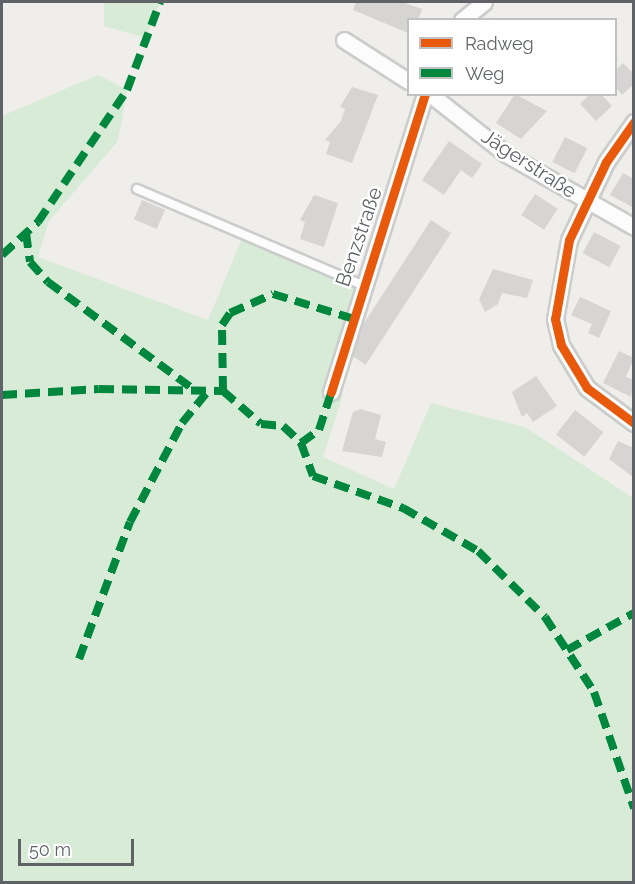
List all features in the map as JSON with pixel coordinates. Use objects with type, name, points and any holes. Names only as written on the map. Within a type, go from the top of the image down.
[{"type":"street","points":[[464,18],[484,2]]},
{"type":"street","points":[[344,40],[407,80]]},
{"type":"street","name":"Benzstraße","points":[[331,392],[362,285],[424,96]]},
{"type":"street","name":"Jägerstraße","points":[[432,96],[506,154],[633,226]]},
{"type":"street","points":[[633,122],[586,201],[560,268],[555,319],[561,345],[587,388],[633,423]]},
{"type":"lane","points":[[137,189],[362,285]]},
{"type":"green space","points":[[104,2],[160,2],[146,38],[104,26]]},
{"type":"green space","points":[[98,75],[127,90],[118,141],[49,221],[38,257],[208,320],[243,236],[362,285],[331,392],[343,395],[323,457],[394,489],[431,403],[525,427],[633,498],[633,882],[2,882],[2,116]]},
{"type":"building","points":[[356,2],[402,2],[422,9],[419,18],[407,18],[407,33],[353,10]]},
{"type":"building","points":[[623,63],[634,74],[634,84],[622,95],[617,89],[617,69]]},
{"type":"building","points":[[352,87],[378,95],[352,163],[326,154],[330,142],[325,140],[341,121],[345,109],[340,107]]},
{"type":"building","points":[[514,96],[519,96],[547,111],[521,139],[496,123]]},
{"type":"building","points":[[588,96],[603,96],[612,106],[596,121],[580,104]]},
{"type":"building","points":[[565,137],[587,148],[575,173],[552,162]]},
{"type":"building","points":[[449,141],[482,164],[472,178],[461,170],[444,195],[422,180]]},
{"type":"building","points":[[623,173],[634,179],[634,208],[610,195]]},
{"type":"building","points":[[535,194],[558,209],[544,230],[521,215]]},
{"type":"building","points":[[314,195],[338,203],[324,247],[300,239],[305,222],[300,220]]},
{"type":"building","points":[[142,200],[165,210],[157,229],[134,219]]},
{"type":"building","points":[[431,220],[451,233],[366,365],[345,352]]},
{"type":"building","points":[[594,232],[620,246],[609,267],[583,253]]},
{"type":"building","points":[[493,269],[533,280],[527,298],[502,293],[498,304],[485,312],[479,299]]},
{"type":"building","points":[[580,297],[611,311],[599,338],[588,333],[592,324],[571,315]]},
{"type":"building","points":[[619,351],[634,358],[626,377],[634,380],[631,397],[603,383]]},
{"type":"building","points":[[536,376],[557,406],[533,422],[527,413],[522,417],[512,392]]},
{"type":"building","points":[[360,409],[381,415],[375,439],[386,442],[382,457],[342,451],[353,412]]},
{"type":"building","points":[[575,410],[603,432],[584,457],[556,434]]},
{"type":"building","points":[[618,441],[634,448],[634,478],[609,459]]},
{"type":"marked path","points":[[2,255],[38,222],[127,90],[160,2]]},
{"type":"marked path","points":[[26,233],[30,262],[48,282],[196,391]]},
{"type":"marked path","points":[[223,391],[222,325],[230,313],[273,294],[351,318]]},
{"type":"marked path","points":[[2,395],[99,389],[223,391],[261,424],[283,426],[301,443],[319,430],[331,392]]},
{"type":"marked path","points":[[79,659],[130,522],[182,423],[208,391]]},
{"type":"marked path","points":[[301,443],[313,476],[403,508],[478,551],[545,617],[594,692],[634,808]]},
{"type":"marked path","points":[[567,650],[634,613]]},
{"type":"cycle path","points":[[331,392],[424,96]]},
{"type":"cycle path","points":[[634,122],[606,162],[569,240],[555,319],[561,345],[587,388],[634,423]]}]
